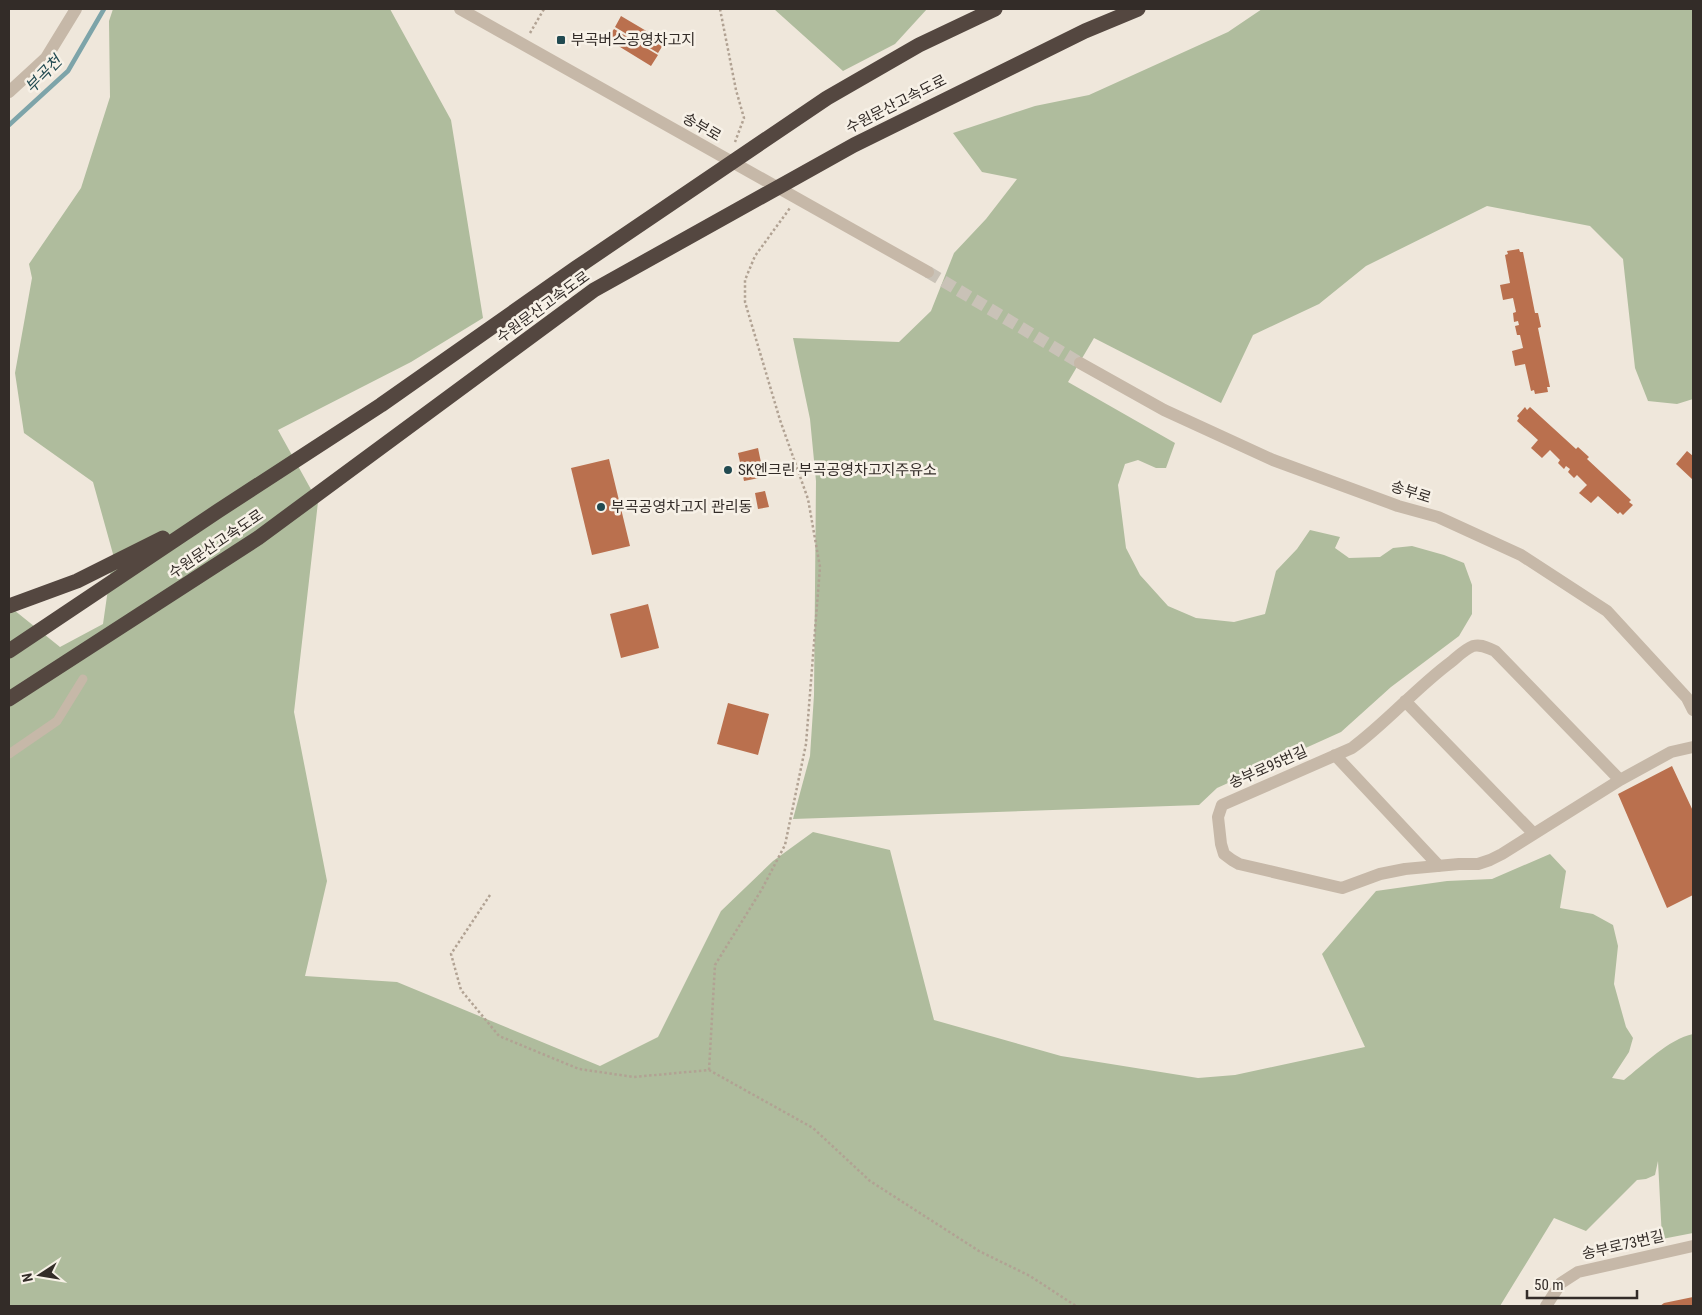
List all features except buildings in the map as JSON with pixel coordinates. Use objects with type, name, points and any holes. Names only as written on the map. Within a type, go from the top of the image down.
[{"type":"highway","name":"수원문산고속도로","points":[[9,651],[381,405],[576,268],[827,98],[918,45],[995,9]]},
{"type":"highway","name":"수원문산고속도로","points":[[9,699],[258,538],[594,290],[854,145],[1085,31],[1138,9]]},
{"type":"highway","points":[[9,606],[77,581],[218,511]]},
{"type":"street","points":[[9,92],[46,58],[76,9]]},
{"type":"street","name":"송부로","points":[[460,9],[928,272]]},
{"type":"street","name":"송부로","points":[[1080,362],[1164,410],[1273,460],[1398,506],[1438,517],[1521,555],[1607,611],[1687,698],[1693,710]]},
{"type":"street","name":"송부로95번길","points":[[1620,780],[1495,651],[1482,645],[1471,647],[1438,672],[1352,748],[1222,805],[1218,817],[1221,844],[1224,854],[1239,864],[1342,888],[1380,874],[1439,866],[1478,864],[1502,854],[1620,780],[1671,752],[1693,747]]},
{"type":"street","points":[[1405,701],[1534,834]]},
{"type":"street","points":[[1335,755],[1439,866]]},
{"type":"street","name":"송부로73번길","points":[[1546,1306],[1561,1283],[1578,1272],[1693,1246]]},
{"type":"lane","points":[[9,754],[57,721],[83,679]]},
{"type":"path","points":[[523,45],[544,9]]},
{"type":"path","points":[[720,9],[736,90],[744,118],[741,130],[726,159]]},
{"type":"path","points":[[709,1070],[715,965],[762,889],[785,845],[806,744],[820,567],[808,499],[780,420],[745,302],[746,280],[755,256],[797,199]]},
{"type":"path","points":[[490,895],[451,954],[461,990],[499,1036],[579,1069],[634,1077],[709,1070],[813,1128],[870,1181],[979,1251],[1030,1276],[1076,1306]]},
{"type":"green space","points":[[113,9],[390,9],[451,120],[483,318],[411,362],[278,430],[318,502],[294,712],[327,881],[305,976],[397,982],[600,1066],[658,1037],[721,911],[773,861],[813,832],[890,850],[934,1020],[1061,1056],[1198,1078],[1235,1075],[1365,1047],[1322,954],[1376,891],[1447,881],[1492,879],[1550,854],[1566,871],[1560,908],[1593,914],[1613,925],[1618,946],[1614,984],[1626,1027],[1633,1038],[1629,1052],[1612,1078],[1624,1080],[1675,1041],[1693,1034],[1693,1233],[1662,1239],[1658,1161],[1655,1175],[1637,1180],[1586,1231],[1554,1218],[1500,1306],[9,1306],[9,606],[60,647],[103,624],[113,554],[93,482],[24,433],[15,373],[32,278],[29,264],[81,188],[110,97],[109,21]]},
{"type":"green space","points":[[774,9],[927,9],[895,44],[843,71]]},
{"type":"green space","points":[[1262,9],[1693,9],[1693,399],[1677,404],[1648,401],[1635,368],[1623,259],[1590,226],[1487,206],[1366,266],[1319,304],[1253,335],[1221,403],[1094,338],[1068,382],[1175,443],[1166,468],[1156,468],[1138,460],[1125,464],[1118,485],[1126,548],[1140,575],[1168,606],[1196,618],[1234,622],[1265,614],[1276,571],[1297,549],[1310,530],[1340,537],[1335,548],[1349,558],[1380,557],[1393,548],[1412,546],[1464,563],[1472,585],[1472,614],[1459,636],[1391,687],[1341,732],[1217,788],[1199,805],[793,819],[810,756],[814,695],[816,481],[810,419],[793,338],[899,342],[931,311],[954,253],[986,219],[1017,179],[982,172],[953,133],[1035,106],[1089,95],[1228,32]]},
{"type":"waterway","name":"부곡천","points":[[9,125],[68,71],[104,9]]},
{"type":"tunnel","points":[[928,272],[1080,363]]},
{"type":"place","name":"부곡버스공영차고지","points":[[561,40]]},
{"type":"place","name":"SK엔크린 부곡공영차고지주유소","points":[[728,470]]},
{"type":"place","name":"부곡공영차고지 관리동","points":[[601,507]]}]
